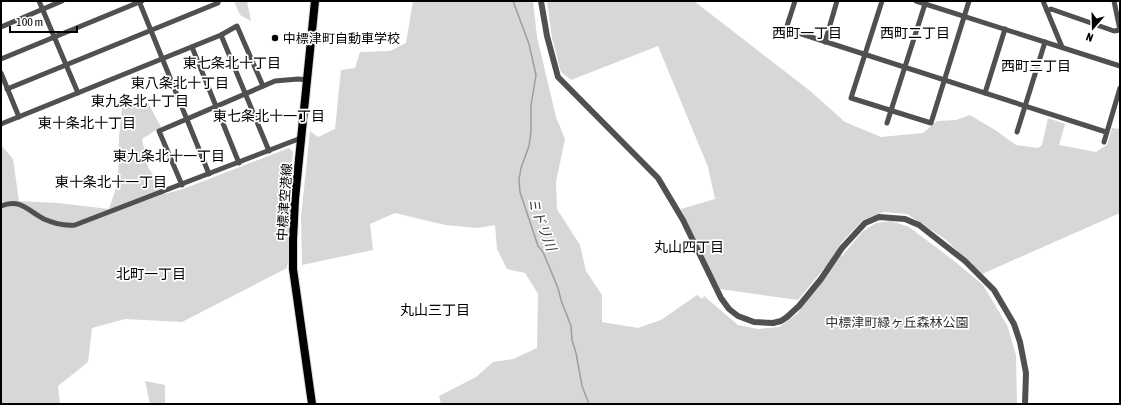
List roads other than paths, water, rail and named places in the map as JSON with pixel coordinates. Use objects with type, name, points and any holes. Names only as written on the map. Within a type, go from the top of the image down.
[{"type":"main road","name":"中標津空港線","points":[[312,404],[293,269],[294,219],[315,1]]},
{"type":"street","points":[[39,1],[78,93]]},
{"type":"street","points":[[1,27],[62,1]]},
{"type":"street","points":[[1,59],[140,1],[162,59],[210,174]]},
{"type":"street","points":[[7,89],[218,3],[218,1]]},
{"type":"street","points":[[541,1],[547,36],[558,77],[658,178],[683,220],[721,298],[738,316],[754,322],[773,323],[788,317],[821,279],[842,248],[865,222],[879,217],[906,219],[919,225],[965,260],[994,290],[1014,324],[1020,342],[1026,373],[1026,404]]},
{"type":"street","points":[[795,1],[786,29],[1106,132]]},
{"type":"street","points":[[825,42],[837,1]]},
{"type":"street","points":[[882,1],[851,98],[931,123],[969,1]]},
{"type":"street","points":[[916,1],[1120,66]]},
{"type":"street","points":[[1043,1],[1062,47]]},
{"type":"street","points":[[1047,10],[1051,9],[1114,31],[1120,30],[1114,1]]},
{"type":"street","points":[[887,123],[925,4]]},
{"type":"street","points":[[1,124],[221,35],[237,26],[263,86]]},
{"type":"street","points":[[985,93],[1005,30]]},
{"type":"street","points":[[221,35],[269,151]]},
{"type":"street","points":[[1017,132],[1045,42]]},
{"type":"street","points":[[192,47],[215,107],[239,163]]},
{"type":"street","points":[[1,73],[19,117]]},
{"type":"street","points":[[182,184],[159,131],[275,81],[298,79],[308,80]]},
{"type":"street","points":[[1104,142],[1120,88]]},
{"type":"street","points":[[1,206],[9,203],[16,203],[53,223],[75,225],[301,138]]},
{"type":"waterway","name":"ミドリ川","points":[[513,1],[529,44],[536,75],[531,105],[531,132],[529,146],[521,168],[519,180],[520,192],[538,246],[543,252],[558,288],[571,326],[572,340],[582,386],[589,404]]},
{"type":"place","name":"中標津町自動車学校","points":[[275,38]]},
{"type":"district","name":"西町一丁目","points":[[807,33]]},
{"type":"district","name":"西町二丁目","points":[[915,33]]},
{"type":"district","name":"東七条北十丁目","points":[[232,63]]},
{"type":"district","name":"西町三丁目","points":[[1036,66]]},
{"type":"district","name":"東八条北十丁目","points":[[180,83]]},
{"type":"district","name":"東九条北十丁目","points":[[140,101]]},
{"type":"district","name":"東七条北十一丁目","points":[[269,116]]},
{"type":"district","name":"東十条北十丁目","points":[[87,123]]},
{"type":"district","name":"東九条北十一丁目","points":[[169,156]]},
{"type":"district","name":"東十条北十一丁目","points":[[111,182]]},
{"type":"district","name":"丸山四丁目","points":[[689,247]]},
{"type":"district","name":"北町一丁目","points":[[151,274]]},
{"type":"district","name":"丸山三丁目","points":[[435,310]]},
{"type":"park label","name":"中標津町緑ヶ丘森林公園","points":[[897,322]]}]
